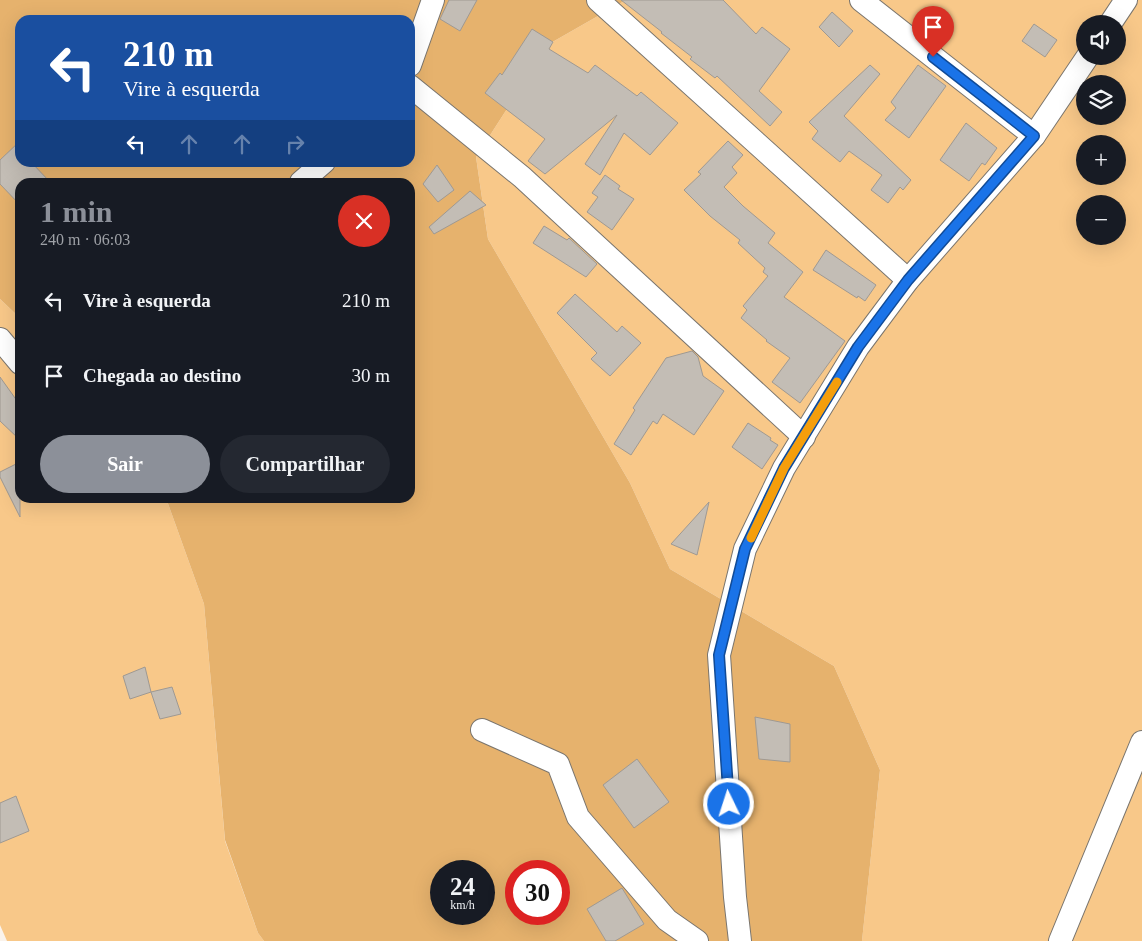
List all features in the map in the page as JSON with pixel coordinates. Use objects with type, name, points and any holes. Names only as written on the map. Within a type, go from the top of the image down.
[{"type":"street","points":[[415,51],[433,0]]},
{"type":"street","points":[[598,0],[908,280]]},
{"type":"street","points":[[861,0],[1034,136]]},
{"type":"street","points":[[1116,15],[1126,0]]},
{"type":"street","points":[[740,941],[735,897],[719,655],[745,549],[784,468],[858,347],[908,280],[1034,136],[1082,65]]},
{"type":"street","points":[[415,90],[522,178],[804,436]]},
{"type":"street","points":[[306,178],[318,167]]},
{"type":"street","points":[[0,339],[15,357]]},
{"type":"street","points":[[482,730],[558,764],[578,817],[667,920],[697,941]]},
{"type":"street","points":[[1060,941],[1142,742]]},
{"type":"shaded area","points":[[0,0],[626,0],[549,44],[476,157],[488,239],[630,483],[670,569],[834,666],[880,770],[862,941],[264,941],[258,933],[225,840],[204,604],[168,503],[415,503],[415,178],[15,178],[15,313],[0,299]]},
{"type":"shaded area","points":[[626,0],[1142,0],[1142,941],[862,941],[880,770],[834,666],[670,569],[630,483],[488,239],[476,157],[549,44]]},
{"type":"shaded area","points":[[0,299],[15,313],[15,503],[168,503],[204,604],[225,841],[258,933],[264,941],[7,941],[0,925]]},
{"type":"building","points":[[449,0],[477,0],[460,31],[440,19]]},
{"type":"building","points":[[621,0],[723,0],[756,34],[762,27],[790,49],[759,91],[782,112],[770,126],[717,76],[715,78],[690,59],[692,57]]},
{"type":"building","points":[[832,12],[853,31],[839,47],[819,27]]},
{"type":"building","points":[[1034,24],[1057,40],[1045,57],[1022,41]]},
{"type":"building","points":[[532,29],[553,42],[549,49],[588,73],[595,65],[637,96],[641,92],[678,123],[650,155],[624,133],[600,175],[585,164],[617,115],[545,174],[528,161],[545,139],[485,93],[500,73],[502,75]]},
{"type":"building","points":[[870,65],[880,74],[844,116],[911,180],[903,190],[900,187],[888,203],[871,190],[882,175],[849,151],[840,162],[812,139],[818,131],[809,122]]},
{"type":"building","points":[[918,65],[946,86],[909,138],[885,120],[896,108],[891,102]]},
{"type":"building","points":[[966,123],[997,148],[985,165],[982,163],[969,181],[940,160]]},
{"type":"building","points":[[728,141],[743,155],[732,167],[737,173],[724,187],[775,233],[768,243],[803,272],[784,297],[845,341],[800,403],[772,382],[790,358],[766,341],[741,318],[747,310],[743,306],[768,276],[763,272],[765,268],[738,243],[740,240],[710,216],[684,190],[701,174],[698,172]]},
{"type":"building","points":[[15,146],[15,167],[36,167],[46,178],[15,178],[15,200],[0,184],[0,160]]},
{"type":"building","points":[[437,165],[454,190],[438,202],[423,184]]},
{"type":"building","points":[[605,175],[620,186],[618,189],[634,199],[612,230],[587,212],[598,197],[592,193]]},
{"type":"building","points":[[470,191],[486,205],[434,234],[429,227]]},
{"type":"building","points":[[544,226],[567,240],[569,238],[597,264],[586,277],[533,243]]},
{"type":"building","points":[[826,250],[876,285],[865,301],[858,296],[857,298],[813,270]]},
{"type":"building","points":[[575,294],[617,332],[622,326],[641,343],[610,376],[591,359],[597,353],[557,313]]},
{"type":"building","points":[[692,351],[698,357],[703,376],[724,391],[694,435],[663,414],[657,424],[653,421],[631,455],[614,444],[635,410],[633,408],[666,358]]},
{"type":"building","points":[[0,377],[15,398],[15,435],[0,421]]},
{"type":"building","points":[[748,423],[771,438],[770,440],[778,445],[762,469],[732,447]]},
{"type":"building","points":[[15,464],[15,503],[20,503],[20,517],[0,477],[0,472]]},
{"type":"building","points":[[709,502],[697,555],[671,544]]},
{"type":"building","points":[[145,667],[151,692],[130,699],[123,676]]},
{"type":"building","points":[[172,687],[181,714],[160,719],[151,692]]},
{"type":"building","points":[[755,717],[790,724],[790,762],[759,759]]},
{"type":"building","points":[[637,759],[669,802],[634,828],[603,785]]},
{"type":"building","points":[[16,796],[29,831],[0,843],[0,803]]},
{"type":"building","points":[[622,888],[644,924],[615,941],[606,941],[587,909]]},
{"type":"slow traffic","points":[[751,538],[784,468],[837,382]]},
{"type":"route","points":[[729,804],[719,655],[745,549],[784,468],[858,347],[908,280],[1034,136],[933,57]]}]
